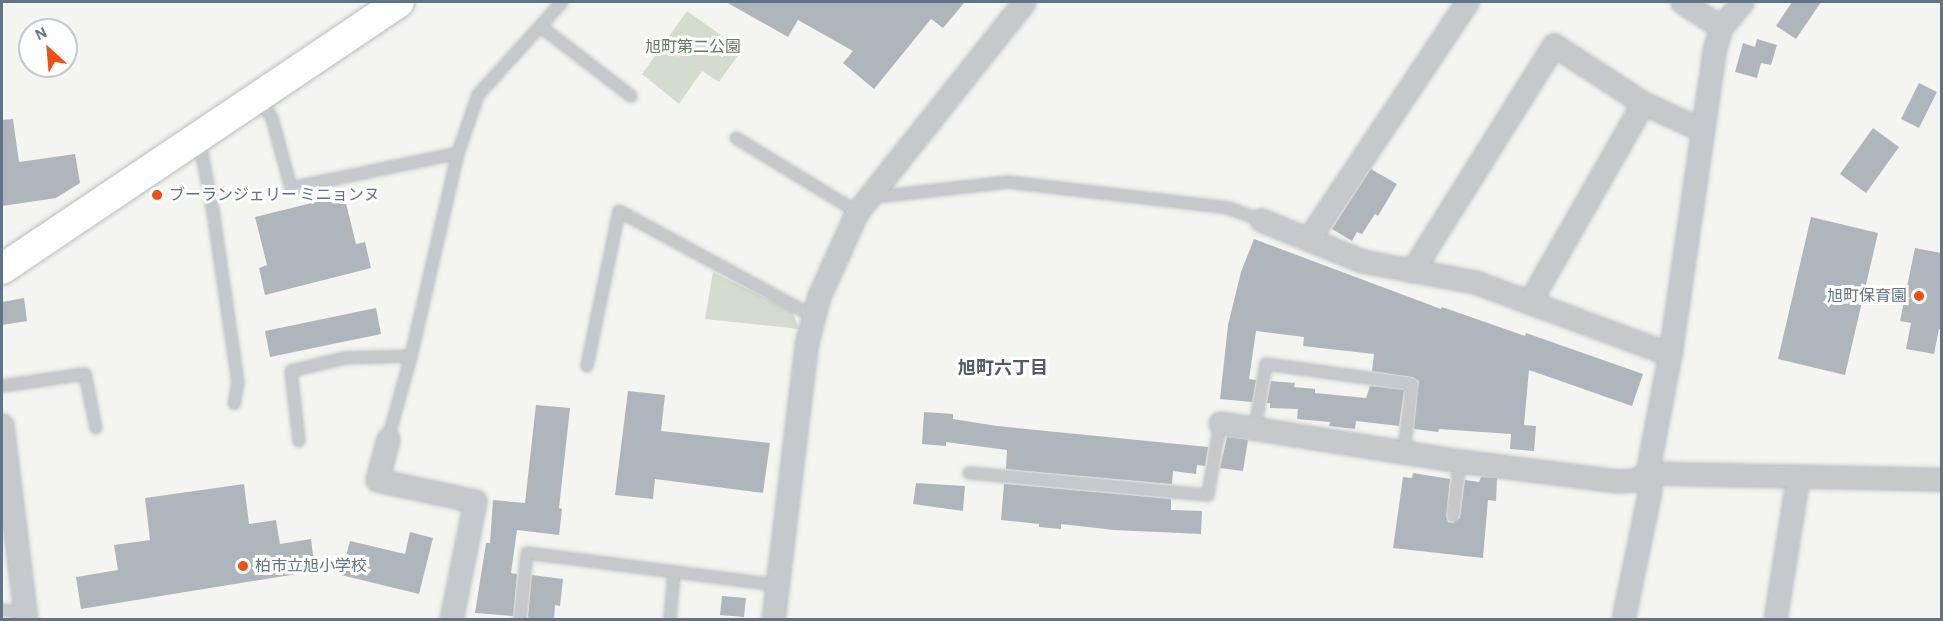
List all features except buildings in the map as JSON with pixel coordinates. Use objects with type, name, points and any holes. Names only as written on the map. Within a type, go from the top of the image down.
[{"type":"street","points":[[2,269],[399,2]]},
{"type":"street","points":[[773,620],[807,340],[819,296],[857,212],[1024,2]]},
{"type":"street","points":[[1309,238],[1467,2]]},
{"type":"street","points":[[1682,2],[1721,27]]},
{"type":"street","points":[[1623,620],[1650,490],[1647,473],[1670,354],[1715,47],[1721,27],[1742,2]]},
{"type":"street","points":[[1412,271],[1554,45],[1643,103],[1702,130]]},
{"type":"street","points":[[1530,301],[1643,103]]},
{"type":"street","points":[[1261,220],[1362,261],[1475,282],[1670,354]]},
{"type":"street","points":[[1220,423],[1460,461],[1619,481],[1636,480],[1647,473],[1941,479]]},
{"type":"street","points":[[2,425],[27,617]]},
{"type":"street","points":[[388,439],[377,480],[475,501],[451,620]]},
{"type":"street","points":[[1775,620],[1798,477]]},
{"type":"lane","points":[[388,439],[411,356],[458,153],[478,95],[562,2]]},
{"type":"lane","points":[[540,26],[631,96]]},
{"type":"lane","points":[[258,97],[272,118],[291,188],[458,153]]},
{"type":"lane","points":[[736,138],[857,212]]},
{"type":"lane","points":[[194,140],[202,154],[213,211],[238,382],[234,404]]},
{"type":"lane","points":[[872,193],[885,196],[1008,182],[1228,208],[1261,220]]},
{"type":"lane","points":[[587,366],[619,211],[814,317]]},
{"type":"lane","points":[[299,441],[291,370],[345,358],[411,356]]},
{"type":"lane","points":[[1255,428],[1266,364],[1412,384],[1404,451]]},
{"type":"lane","points":[[2,386],[86,374],[96,428]]},
{"type":"lane","points":[[969,473],[1208,495],[1220,423]]},
{"type":"lane","points":[[1453,516],[1460,461]]},
{"type":"lane","points":[[520,620],[527,553],[776,585]]},
{"type":"lane","points":[[670,620],[674,572]]},
{"type":"lane","points":[[2,610],[27,617]]},
{"type":"green space","name":"旭町第二公園","points":[[687,11],[742,50],[719,82],[702,71],[679,104],[642,74]]},
{"type":"green space","points":[[713,272],[793,312],[799,329],[705,319]]},
{"type":"place","name":"ブーランジェリー ミニョンヌ","points":[[157,195]]},
{"type":"place","name":"旭町保育園","points":[[1919,296]]},
{"type":"place","name":"柏市立旭小学校","points":[[243,566]]},
{"type":"district","name":"旭町六丁目","points":[[1003,369]]}]
